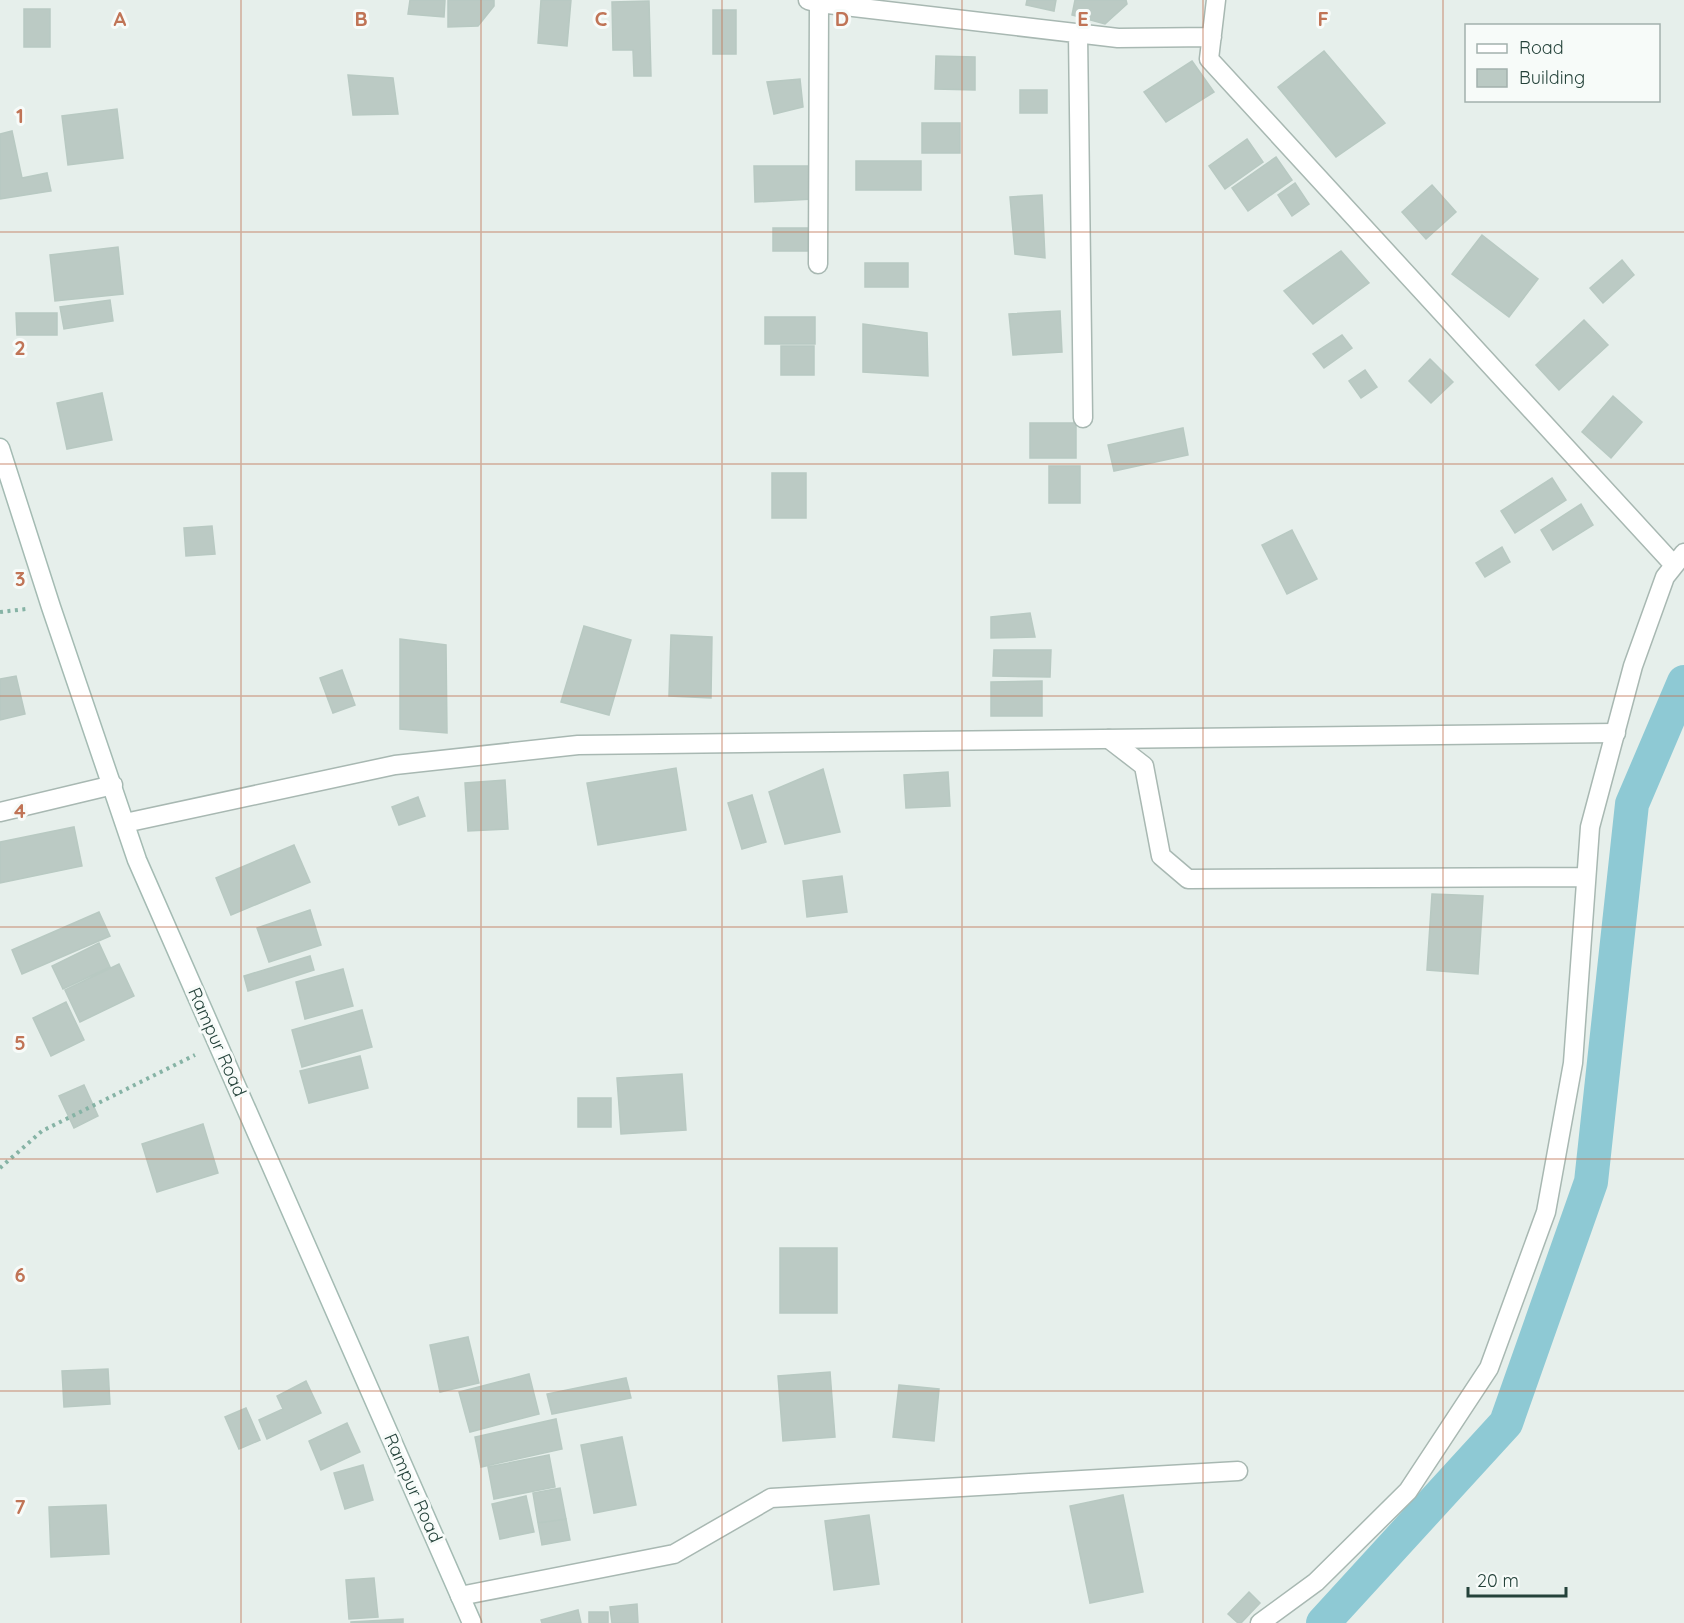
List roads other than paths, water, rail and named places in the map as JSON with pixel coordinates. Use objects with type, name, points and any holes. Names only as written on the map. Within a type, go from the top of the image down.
[{"type":"street","points":[[1216,0],[1209,59],[1679,559],[1665,577],[1634,666],[1590,827],[1574,1063],[1546,1212],[1489,1368],[1408,1491],[1316,1582],[1260,1623]]},
{"type":"street","points":[[818,264],[813,2],[1119,38],[1212,37]]},
{"type":"street","points":[[1078,33],[1083,418]]},
{"type":"street","name":"Rampur Road","points":[[0,447],[51,607],[137,860],[472,1623]]},
{"type":"street","points":[[125,823],[395,765],[578,745],[1616,733]]},
{"type":"street","points":[[1109,739],[1144,766],[1161,855],[1188,879],[1586,877]]},
{"type":"street","points":[[0,812],[113,785]]},
{"type":"street","points":[[460,1596],[674,1554],[771,1498],[1238,1471]]},
{"type":"waterway","points":[[1323,1623],[1506,1423],[1591,1182],[1632,804],[1684,682]]}]
